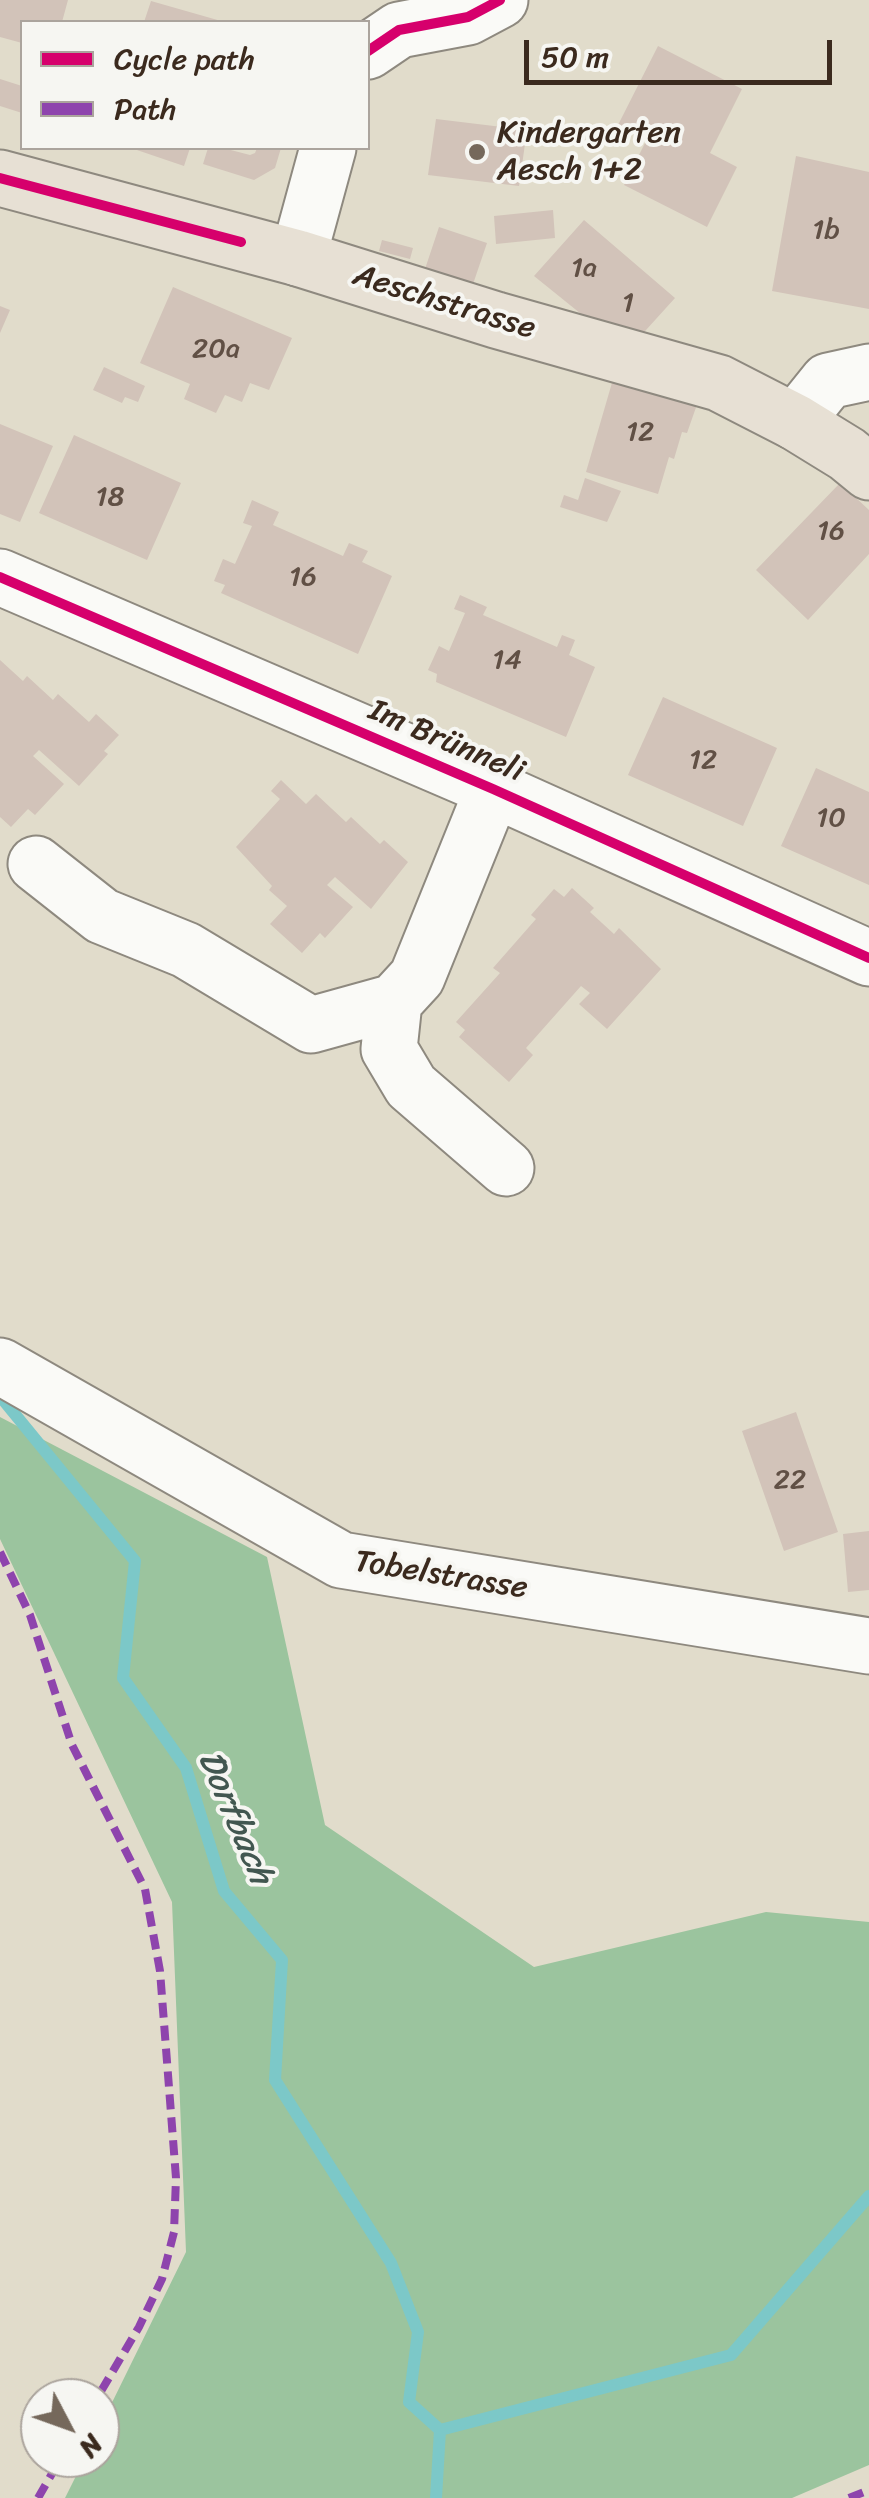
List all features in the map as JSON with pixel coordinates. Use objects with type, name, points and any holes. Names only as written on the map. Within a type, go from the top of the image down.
[{"type":"main road","name":"Aeschstrasse","points":[[0,178],[298,258],[496,320],[719,383],[795,422],[869,472]]},
{"type":"street","points":[[379,27],[468,17],[500,0]]},
{"type":"street","points":[[298,258],[327,150]]},
{"type":"street","points":[[795,422],[828,382],[869,372]]},
{"type":"street","name":"Im Brünneli","points":[[0,577],[492,789],[869,958]]},
{"type":"street","points":[[36,864],[102,916],[186,950],[310,1026],[394,1002],[417,977],[492,789]]},
{"type":"street","points":[[394,1002],[390,1049],[411,1086],[506,1168]]},
{"type":"street","name":"Tobelstrasse","points":[[0,1366],[341,1560],[869,1646]]},
{"type":"green space","points":[[0,1417],[267,1557],[325,1825],[534,1967],[766,1912],[869,1922],[869,2465],[792,2498],[65,2498],[75,2478],[120,2478],[120,2386],[186,2252],[172,1902],[0,1539]]},
{"type":"building","points":[[0,0],[68,0],[63,20],[20,20],[20,42],[0,37]]},
{"type":"building","points":[[151,1],[218,20],[145,20]]},
{"type":"building","points":[[658,46],[742,89],[710,153],[737,167],[707,227],[624,185],[647,139],[618,125]]},
{"type":"building","points":[[0,79],[20,85],[20,112],[0,106]]},
{"type":"building","name":"Kindergarten Aesch 1+2","points":[[436,119],[527,130],[519,186],[428,175]]},
{"type":"building","points":[[137,150],[189,150],[184,166]]},
{"type":"building","points":[[207,150],[250,155],[256,150],[280,150],[275,168],[254,180],[203,164]]},
{"type":"building","points":[[796,156],[869,172],[869,309],[772,291]]},
{"type":"building","points":[[553,210],[555,238],[496,244],[494,216]]},
{"type":"building","points":[[584,220],[675,298],[627,351],[534,276]]},
{"type":"building","points":[[439,227],[487,243],[472,287],[424,272]]},
{"type":"building","points":[[382,240],[413,248],[410,259],[379,251]]},
{"type":"building","points":[[173,287],[292,338],[269,390],[250,383],[242,402],[225,395],[216,413],[184,399],[190,384],[140,363]]},
{"type":"building","points":[[0,306],[10,310],[0,333]]},
{"type":"building","points":[[104,367],[145,386],[138,402],[125,397],[122,403],[93,390]]},
{"type":"building","points":[[616,369],[700,396],[674,459],[669,457],[658,494],[586,472]]},
{"type":"building","points":[[0,424],[53,446],[20,522],[0,514]]},
{"type":"building","points":[[74,435],[181,483],[147,560],[39,513]]},
{"type":"building","points":[[585,478],[621,491],[607,522],[560,507],[564,495],[578,500]]},
{"type":"building","points":[[840,483],[869,510],[869,554],[808,620],[756,570]]},
{"type":"building","points":[[252,500],[279,512],[273,525],[343,556],[349,543],[368,551],[362,562],[392,576],[358,654],[221,593],[225,585],[214,581],[223,559],[235,564],[252,526],[243,523]]},
{"type":"building","points":[[460,595],[487,607],[483,615],[557,647],[562,635],[575,640],[569,655],[595,667],[566,737],[436,682],[437,674],[428,670],[439,646],[449,651],[465,613],[454,609]]},
{"type":"building","points":[[0,660],[23,681],[27,676],[53,700],[58,694],[89,722],[96,714],[119,735],[104,751],[108,754],[79,786],[39,750],[33,756],[64,784],[35,815],[28,809],[11,827],[0,817]]},
{"type":"building","points":[[663,697],[777,748],[743,826],[628,775]]},
{"type":"building","points":[[816,768],[869,792],[869,885],[781,846]]},
{"type":"building","points":[[281,780],[306,804],[316,794],[346,822],[351,817],[380,844],[384,840],[408,862],[371,909],[335,877],[327,885],[353,907],[325,938],[320,933],[302,953],[270,924],[287,906],[269,890],[272,886],[236,847],[280,799],[271,791]]},
{"type":"building","points":[[572,888],[614,934],[619,928],[661,969],[607,1029],[579,1004],[590,993],[581,986],[526,1048],[533,1055],[509,1082],[459,1037],[465,1030],[456,1022],[500,973],[493,968],[536,919],[531,915],[554,889],[564,897]]},
{"type":"building","points":[[796,1412],[838,1532],[784,1551],[742,1431]]},
{"type":"building","points":[[869,1531],[869,1590],[848,1592],[843,1534]]},
{"type":"waterway","name":"Dorfbach","points":[[0,1396],[135,1561],[123,1678],[186,1768],[224,1891],[282,1960],[275,2080],[391,2263],[418,2332],[409,2402],[440,2430],[436,2498]]},
{"type":"waterway","points":[[440,2430],[731,2355],[869,2196]]},
{"type":"marked path","points":[[0,1552],[30,1615],[72,1745],[145,1889],[160,1971],[176,2178],[174,2232],[162,2279],[109,2378]]},
{"type":"marked path","points":[[38,2498],[50,2478]]},
{"type":"marked path","points":[[849,2498],[869,2490]]},
{"type":"cycle path","points":[[370,50],[399,30],[468,17],[500,0]]},
{"type":"cycle path","points":[[0,178],[241,242]]},
{"type":"cycle path","points":[[0,577],[493,789],[869,958]]},
{"type":"place","name":"Kindergarten Aesch 1+2","points":[[477,152]]}]
